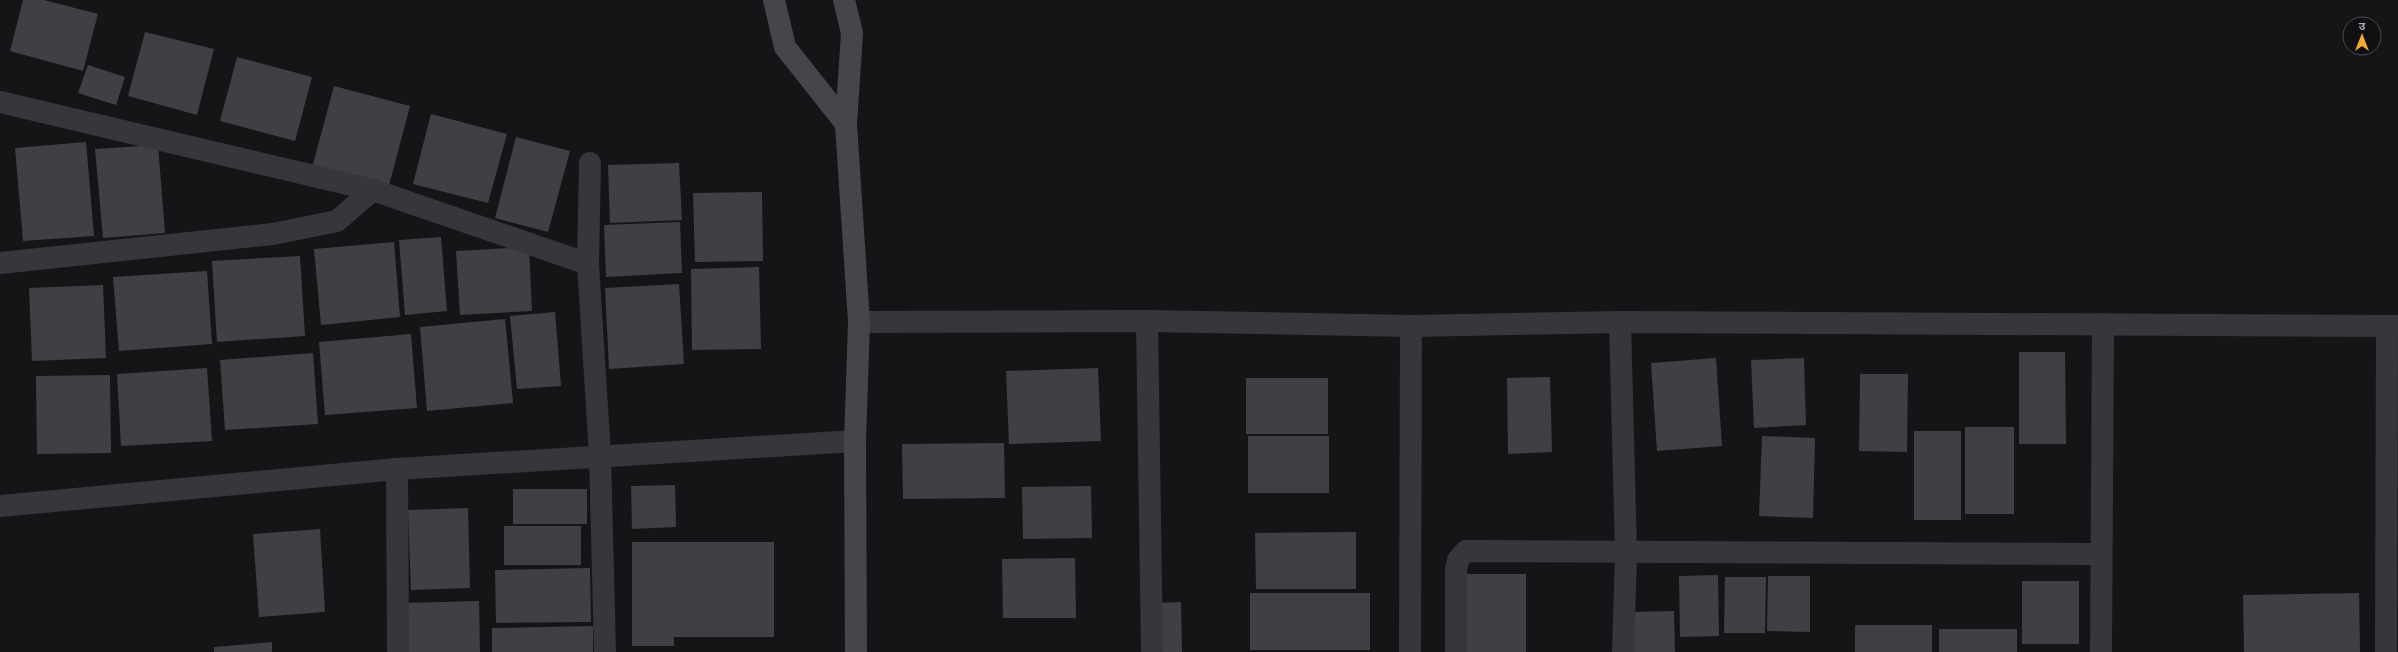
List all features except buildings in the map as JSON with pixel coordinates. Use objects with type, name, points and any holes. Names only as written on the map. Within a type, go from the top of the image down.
[{"type":"street","points":[[774,0],[786,47],[846,124]]},
{"type":"street","points":[[844,0],[852,33],[846,124],[859,322],[855,441],[856,652]]},
{"type":"street","points":[[0,102],[373,190],[588,264]]},
{"type":"street","points":[[590,163],[588,264],[600,455],[605,652]]},
{"type":"street","points":[[0,263],[273,234],[336,222],[373,190]]},
{"type":"street","points":[[859,322],[1147,321],[1410,326],[1620,322],[2393,326],[2386,652]]},
{"type":"street","points":[[1147,321],[1152,652]]},
{"type":"street","points":[[1620,322],[1626,553],[1623,652]]},
{"type":"street","points":[[2100,652],[2103,324]]},
{"type":"street","points":[[1410,326],[1410,652]]},
{"type":"street","points":[[0,506],[397,469],[600,455],[855,441]]},
{"type":"street","points":[[397,469],[398,652]]},
{"type":"street","points":[[1456,652],[1456,570],[1458,560],[1466,551],[1626,553],[2101,554]]}]
